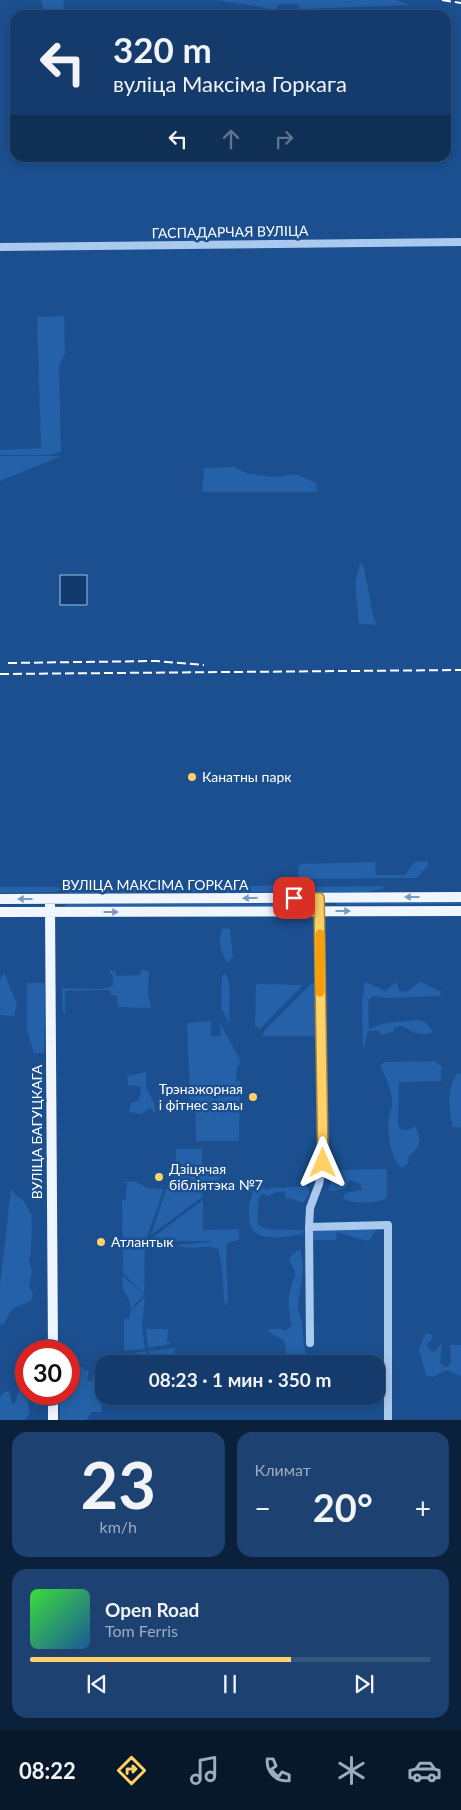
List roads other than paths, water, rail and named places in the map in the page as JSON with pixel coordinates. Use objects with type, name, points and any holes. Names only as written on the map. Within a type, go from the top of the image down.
[{"type":"main road","name":"ВУЛІЦА МАКСІМА ГОРКАГА","points":[[0,899],[461,897]]},
{"type":"main road","name":"ВУЛІЦА БАГУЦКАГА","points":[[50,899],[52,1340]]},
{"type":"main road","name":"ВУЛІЦА МАКСІМА ГОРКАГА","points":[[0,912],[461,911]]},
{"type":"main road","points":[[53,1405],[53,1420]]},
{"type":"street","name":"ГАСПАДАРЧАЯ ВУЛІЦА","points":[[0,247],[461,242]]},
{"type":"street","points":[[310,1343],[310,1208],[319,1184],[323,1163],[319,898]]},
{"type":"street","points":[[310,1226],[388,1225],[388,1420]]},
{"type":"railway","points":[[442,0],[461,3]]},
{"type":"railway","points":[[8,663],[156,661],[204,665]]},
{"type":"railway","points":[[0,674],[461,670]]},
{"type":"place","name":"Канатны парк","points":[[192,777]]},
{"type":"place","name":"Трэнажорная і фітнес залы","points":[[253,1097]]},
{"type":"place","name":"Дзіцячая бібліятэка №7","points":[[159,1177]]},
{"type":"place","name":"Атлантык","points":[[101,1242]]}]
